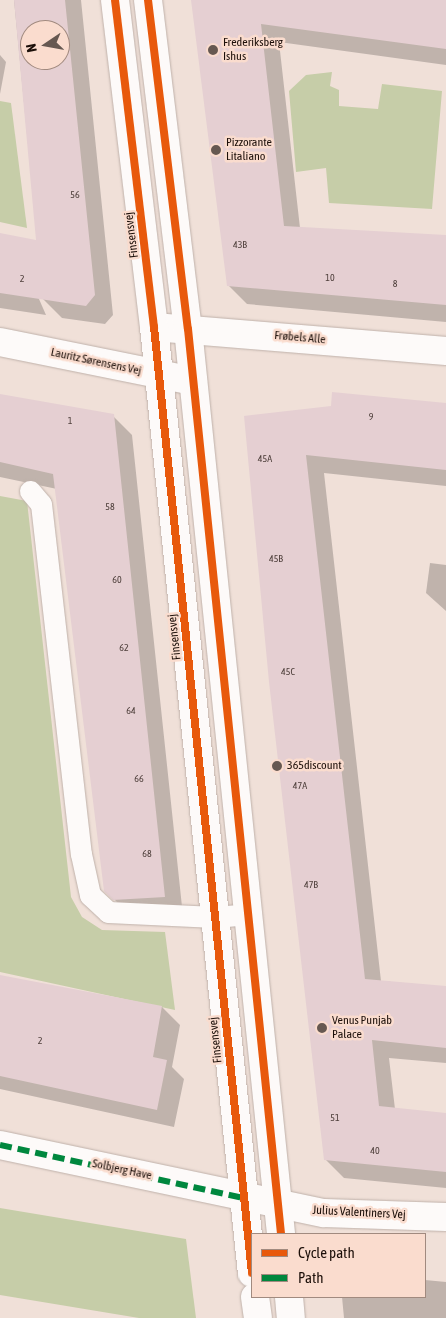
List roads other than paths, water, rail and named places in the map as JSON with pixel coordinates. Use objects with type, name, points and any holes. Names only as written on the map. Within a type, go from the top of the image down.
[{"type":"street","name":"Finsensvej","points":[[115,0],[154,327],[251,1265]]},
{"type":"street","points":[[148,0],[188,329],[251,914],[282,1233]]},
{"type":"street","name":"Frøbels Alle","points":[[154,327],[446,350]]},
{"type":"street","name":"Lauritz Sørensens Vej","points":[[0,342],[159,375],[193,380]]},
{"type":"street","name":"Solbjerg Have","points":[[0,1144],[243,1198]]},
{"type":"street","name":"Julius Valentiners Vej","points":[[243,1198],[324,1213],[446,1217]]},
{"type":"street","points":[[255,1298],[258,1318]]},
{"type":"street","points":[[288,1298],[291,1318]]},
{"type":"lane","points":[[30,491],[41,504],[81,854],[90,895],[108,912],[215,917],[251,914]]},
{"type":"place","name":"Frederiksberg Ishus","points":[[213,50]]},
{"type":"place","name":"Pizzorante Litaliano","points":[[216,150]]},
{"type":"place","name":"365discount","points":[[277,766]]},
{"type":"place","name":"Venus Punjab Palace","points":[[322,1028]]}]
